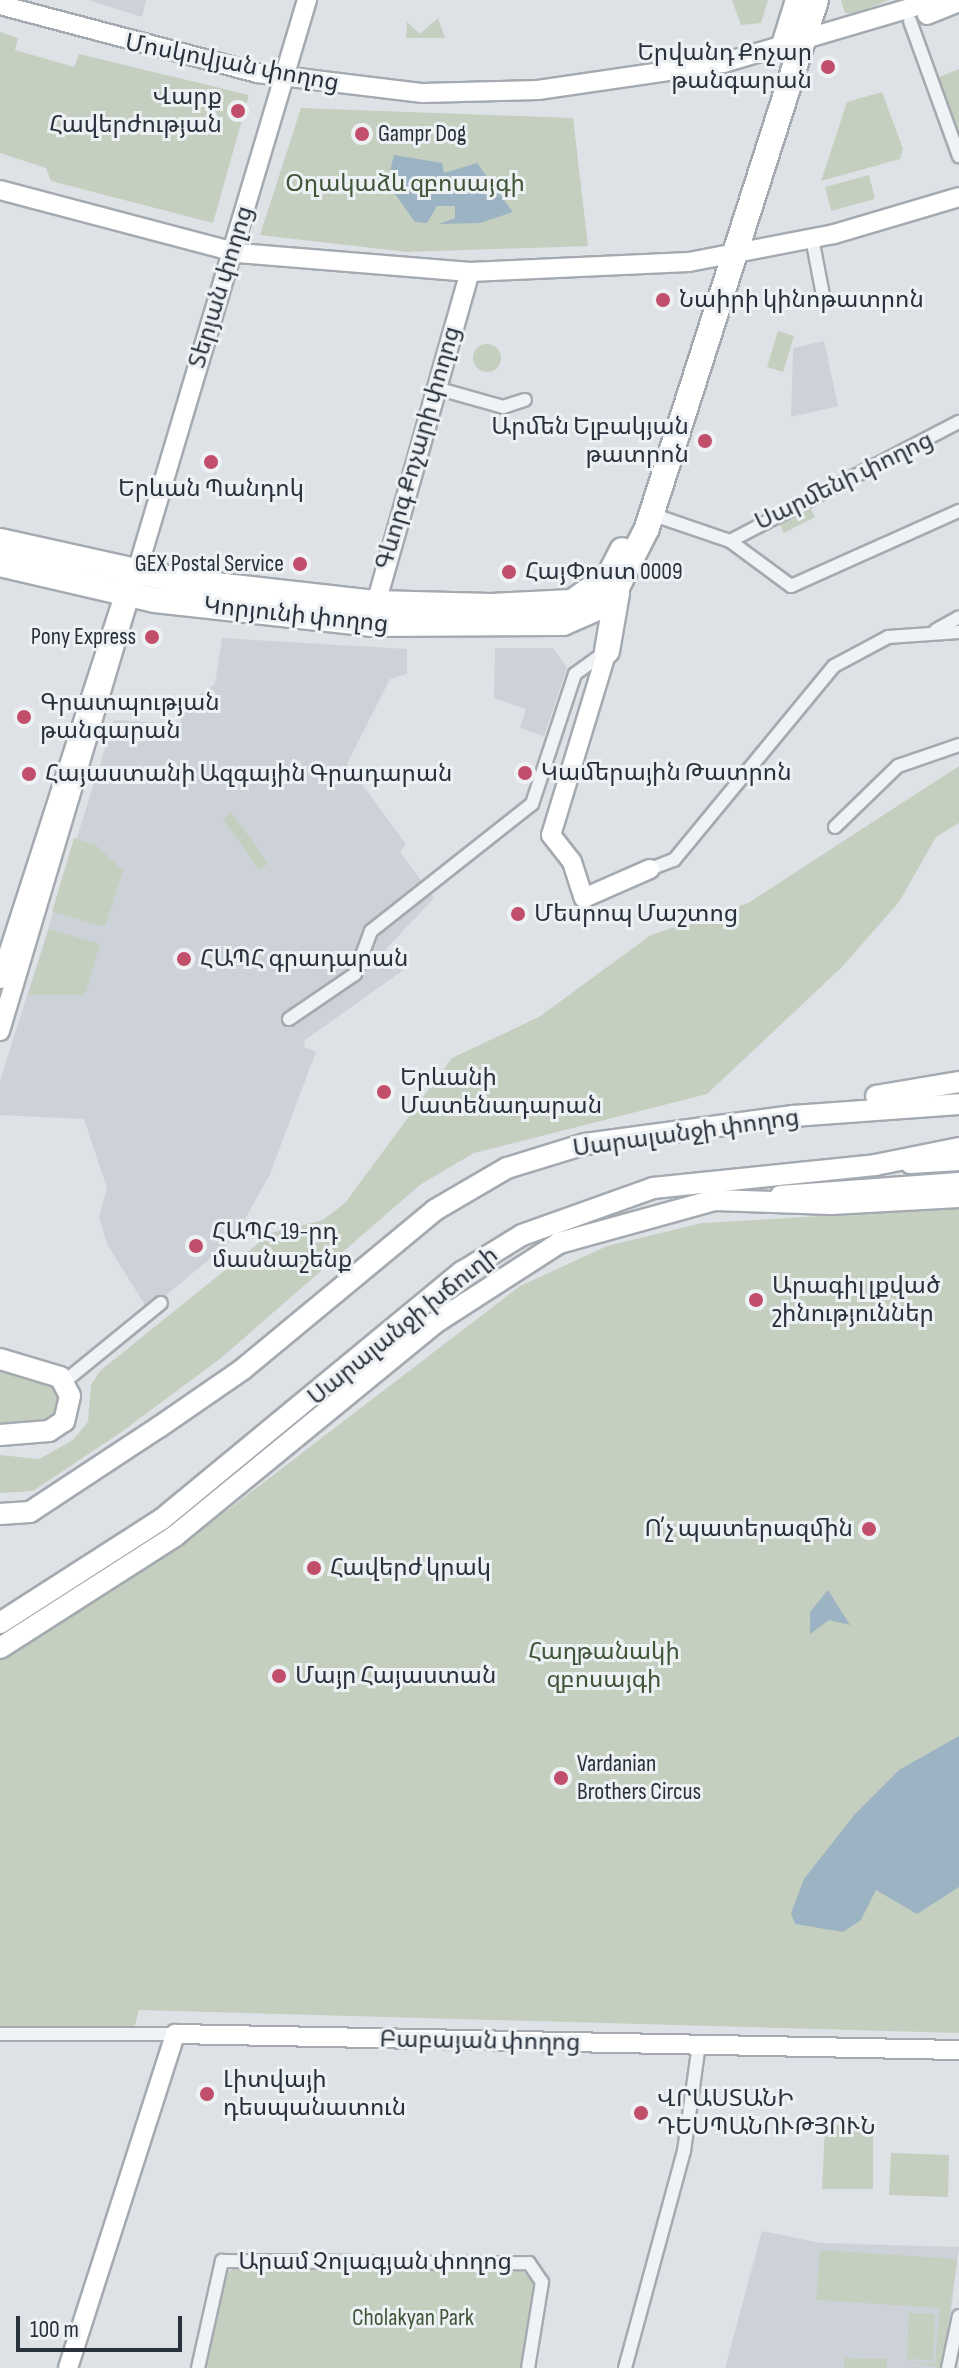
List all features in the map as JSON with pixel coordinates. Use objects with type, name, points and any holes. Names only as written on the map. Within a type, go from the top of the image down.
[{"type":"highway","points":[[794,48],[798,0]]},
{"type":"highway","points":[[594,603],[636,514],[727,254],[794,48],[816,0]]},
{"type":"highway","points":[[607,651],[617,593],[651,514],[727,254]]},
{"type":"highway","name":"Կորյունի փողոց","points":[[0,541],[129,588]]},
{"type":"highway","name":"Կորյունի փողոց","points":[[0,564],[129,588],[373,613],[563,623],[594,603]]},
{"type":"highway","points":[[594,603],[617,593]]},
{"type":"highway","name":"Կորյունի փողոց","points":[[428,615],[594,603]]},
{"type":"highway","points":[[563,623],[584,628],[607,651]]},
{"type":"main road","points":[[793,1116],[959,1082]]},
{"type":"main road","name":"Սարալանջի փողոց","points":[[0,1514],[30,1512],[243,1369],[469,1186],[585,1144],[793,1116],[959,1104]]},
{"type":"main road","points":[[875,1165],[959,1148]]},
{"type":"main road","name":"Սարալանջի խճուղի","points":[[0,1623],[162,1519],[462,1272],[552,1220],[714,1177],[875,1165]]},
{"type":"main road","points":[[753,1197],[831,1204],[959,1197]]},
{"type":"main road","name":"Սարալանջի խճուղի","points":[[0,1648],[175,1536],[435,1323],[559,1243],[715,1200],[753,1197]]},
{"type":"main road","points":[[552,1220],[548,1229],[559,1243]]},
{"type":"main road","points":[[0,1359],[64,1382],[70,1396],[64,1421],[34,1436],[0,1435]]},
{"type":"street","name":"Տերյան փողոց","points":[[0,1031],[129,588],[307,0]]},
{"type":"street","name":"Մոսկովյան փողոց","points":[[794,48],[937,0]]},
{"type":"street","name":"Մոսկովյան փողոց","points":[[0,5],[148,49],[283,78],[423,93],[538,90],[794,48],[910,21],[959,2]]},
{"type":"street","points":[[910,21],[959,156]]},
{"type":"street","points":[[0,190],[232,252],[470,272],[727,254],[812,238],[959,197]]},
{"type":"street","points":[[812,238],[823,295]]},
{"type":"street","name":"Գևորգ Քոչարի փողոց","points":[[373,613],[470,272]]},
{"type":"street","points":[[436,388],[503,407],[525,400]]},
{"type":"street","name":"Սարմենի փողոց","points":[[730,541],[959,422]]},
{"type":"street","name":"Սարմենի փողոց","points":[[651,514],[730,541],[791,586],[959,511]]},
{"type":"street","name":"Տերյան փողոց","points":[[0,979],[129,588]]},
{"type":"street","points":[[936,630],[959,617]]},
{"type":"street","points":[[607,651],[551,835],[572,862],[584,898],[674,860],[834,666],[872,641],[936,630],[959,632]]},
{"type":"street","points":[[289,1019],[355,974],[371,931],[532,804],[575,674],[607,651]]},
{"type":"street","points":[[835,827],[898,766],[959,745]]},
{"type":"street","name":"Սարալանջի խճուղի","points":[[875,1165],[959,1161]]},
{"type":"street","name":"Սարալանջի խճուղի","points":[[753,1197],[959,1182]]},
{"type":"street","points":[[64,1382],[161,1303]]},
{"type":"street","name":"Բաբայան փողոց","points":[[0,2034],[175,2034],[959,2050]]},
{"type":"street","points":[[68,2368],[175,2034]]},
{"type":"street","points":[[625,2368],[684,2151],[699,2044]]},
{"type":"street","name":"Արամ Չոլագյան փողոց","points":[[198,2368],[194,2362],[222,2261],[529,2263],[542,2282],[528,2368]]},
{"type":"street","points":[[948,2368],[959,2316]]},
{"type":"shaded area","points":[[88,0],[146,0],[142,17]]},
{"type":"shaded area","points":[[824,341],[838,406],[791,417],[793,348]]},
{"type":"shaded area","points":[[222,638],[407,649],[407,674],[390,679],[347,764],[406,844],[400,852],[434,898],[386,949],[402,971],[305,1040],[304,1047],[316,1052],[270,1174],[234,1239],[148,1310],[107,1244],[99,1217],[107,1188],[84,1119],[0,1115],[0,1081],[114,720],[180,724],[183,706],[215,684]]},
{"type":"shaded area","points":[[495,648],[553,648],[567,668],[544,736],[520,728],[526,709],[494,698]]},
{"type":"shaded area","points":[[762,2231],[821,2243],[959,2247],[944,2368],[725,2368]]},
{"type":"green space","points":[[732,0],[768,0],[761,23],[741,25]]},
{"type":"green space","points":[[841,0],[889,0],[854,14],[845,13]]},
{"type":"green space","points":[[438,18],[445,38],[406,38],[407,22],[420,34]]},
{"type":"green space","name":"Օղակաձև զբոսայգի","points":[[0,32],[18,38],[15,50],[74,67],[79,54],[249,95],[213,223],[51,181],[46,168],[0,153]]},
{"type":"green space","points":[[959,69],[959,135],[937,78]]},
{"type":"green space","points":[[882,92],[903,149],[900,159],[821,181],[847,102]]},
{"type":"green space","name":"Օղակաձև զբոսայգի","points":[[301,108],[573,118],[588,246],[407,252],[260,235]]},
{"type":"green space","points":[[869,175],[875,199],[831,211],[825,187]]},
{"type":"green space","points":[[778,331],[794,336],[783,372],[767,367]]},
{"type":"green space","points":[[487,344],[497,348],[501,358],[497,368],[487,372],[477,368],[473,358],[477,348]]},
{"type":"green space","points":[[809,506],[815,517],[784,533],[778,521]]},
{"type":"green space","points":[[959,766],[959,823],[936,837],[899,902],[842,967],[707,1094],[474,1153],[421,1184],[221,1358],[120,1433],[33,1491],[0,1493],[0,1455],[39,1459],[73,1440],[88,1422],[91,1385],[100,1371],[271,1233],[323,1220],[345,1203],[452,1058],[539,1017],[651,935],[748,903]]},
{"type":"green space","points":[[232,813],[268,864],[259,870],[223,819]]},
{"type":"green space","points":[[74,838],[96,845],[123,871],[105,927],[52,912]]},
{"type":"green space","points":[[49,929],[100,944],[85,995],[28,995]]},
{"type":"green space","name":"Հաղթանակի զբոսայգի","points":[[959,1208],[959,2033],[139,2010],[134,2029],[0,2026],[0,1658],[199,1532],[520,1286],[607,1246],[702,1223]]},
{"type":"green space","points":[[0,1368],[48,1379],[58,1391],[56,1414],[47,1423],[0,1426]]},
{"type":"green space","points":[[825,2125],[873,2126],[873,2189],[822,2189]]},
{"type":"green space","points":[[891,2153],[949,2155],[948,2197],[889,2195]]},
{"type":"green space","points":[[820,2250],[957,2259],[942,2368],[909,2362],[935,2363],[940,2308],[816,2300]]},
{"type":"green space","name":"Cholakyan Park","points":[[239,2265],[521,2269],[534,2284],[522,2368],[206,2368],[201,2359],[223,2275]]},
{"type":"green space","points":[[909,2313],[935,2314],[933,2360],[907,2359]]},
{"type":"green space","points":[[844,2358],[887,2359],[887,2368],[844,2368]]},
{"type":"water","points":[[394,155],[442,163],[444,173],[477,163],[513,212],[480,223],[438,224],[455,218],[455,206],[437,206],[427,223],[415,222],[387,183]]},
{"type":"water","points":[[828,1590],[850,1625],[829,1620],[810,1634],[810,1612]]},
{"type":"water","points":[[959,1736],[959,1887],[917,1914],[876,1890],[861,1920],[843,1932],[795,1924],[791,1913],[804,1879],[855,1814],[899,1770]]},
{"type":"place","name":"Երվանդ Քոչար թանգարան","points":[[828,67]]},
{"type":"place","name":"Վարք Հավերժության","points":[[238,111]]},
{"type":"place","name":"Gampr Dog","points":[[362,134]]},
{"type":"place","name":"Նաիրի կինոթատրոն","points":[[663,300]]},
{"type":"place","name":"Արմեն Ելբակյան թատրոն","points":[[705,441]]},
{"type":"place","name":"Երևան Պանդոկ","points":[[211,462]]},
{"type":"place","name":"GEX Postal Service","points":[[300,564]]},
{"type":"place","name":"ՀայՓոստ 0009","points":[[509,572]]},
{"type":"place","name":"Pony Express","points":[[152,637]]},
{"type":"place","name":"Գրատպության թանգարան","points":[[24,717]]},
{"type":"place","name":"Կամերային Թատրոն","points":[[525,773]]},
{"type":"place","name":"Հայաստանի Ազգային Գրադարան","points":[[29,774]]},
{"type":"place","name":"Մեսրոպ Մաշտոց","points":[[518,914]]},
{"type":"place","name":"ՀԱՊՀ գրադարան","points":[[184,959]]},
{"type":"place","name":"Երևանի Մատենադարան","points":[[384,1092]]},
{"type":"place","name":"ՀԱՊՀ 19-րդ մասնաշենք","points":[[196,1246]]},
{"type":"place","name":"Արագիլ լքված շինություններ","points":[[756,1300]]},
{"type":"place","name":"Ո՛չ պատերազմին","points":[[869,1529]]},
{"type":"place","name":"Հավերժ կրակ","points":[[314,1568]]},
{"type":"place","name":"Մայր Հայաստան","points":[[279,1676]]},
{"type":"place","name":"Vardanian Brothers Circus","points":[[561,1778]]},
{"type":"place","name":"Լիտվայի դեսպանատուն","points":[[207,2094]]},
{"type":"place","name":"ՎՐԱՍՏԱՆԻ ԴԵՍՊԱՆՈՒԹՅՈՒՆ","points":[[641,2113]]}]
